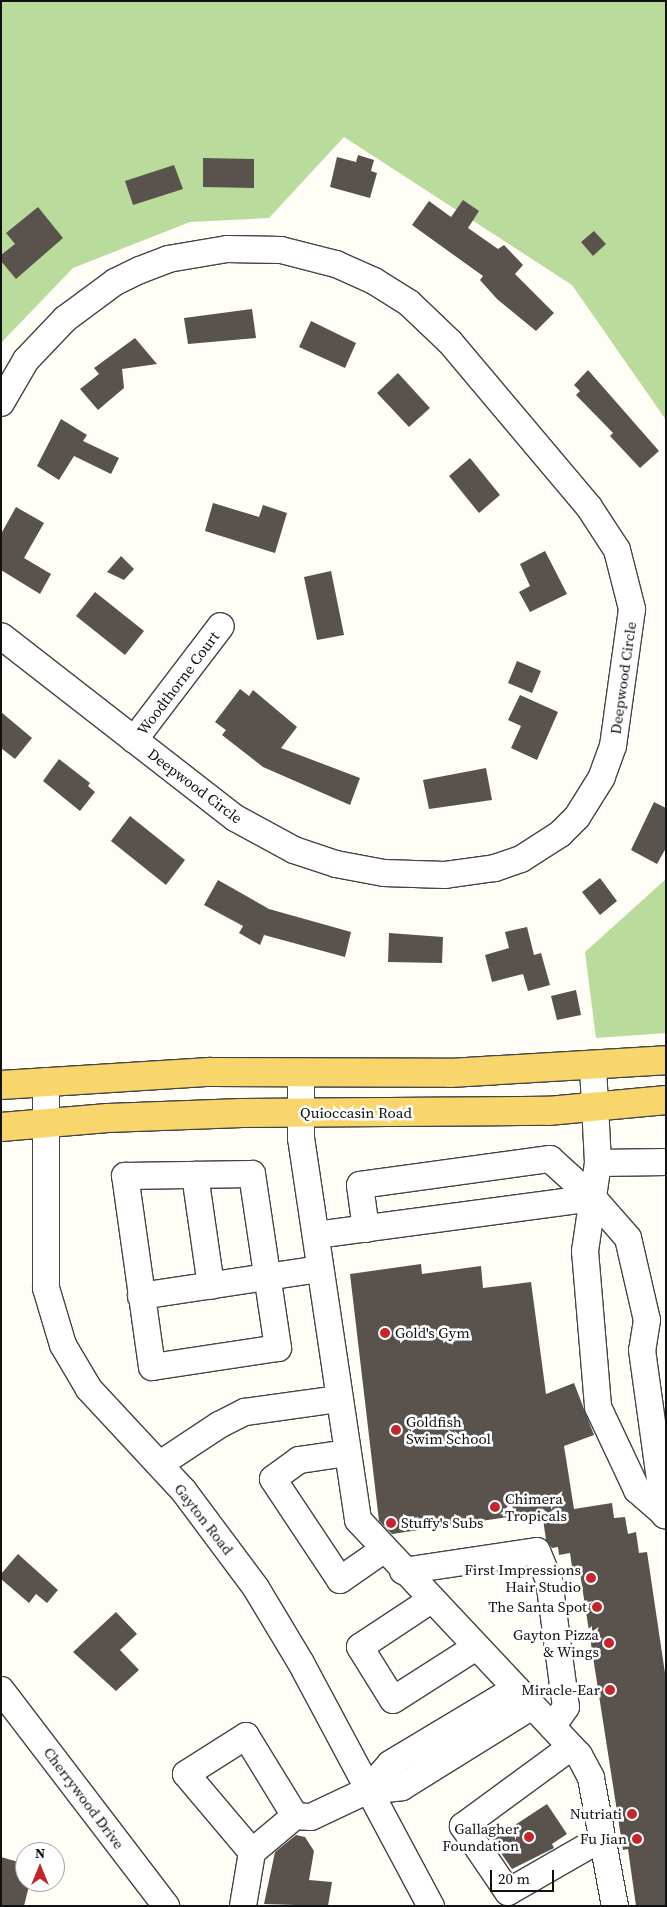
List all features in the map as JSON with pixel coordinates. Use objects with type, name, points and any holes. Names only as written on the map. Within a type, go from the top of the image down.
[{"type":"main road","points":[[1,1085],[210,1072],[301,1073],[592,1067],[666,1060]]},
{"type":"main road","name":"Quioccasin Road","points":[[45,1124],[302,1112],[465,1114],[594,1107],[666,1100]]},
{"type":"main road","points":[[1,1128],[45,1124]]},
{"type":"street","name":"Deepwood Circle","points":[[1,403],[26,360],[65,319],[115,282],[140,270],[168,259],[227,249],[281,250],[315,258],[374,281],[409,304],[450,342],[589,507],[624,566],[632,624],[614,746],[602,777],[578,817],[560,834],[520,859],[495,868],[445,875],[384,873],[336,864],[294,850],[235,818],[1,636]]},
{"type":"street","name":"Woodthorne Court","points":[[134,740],[221,626]]},
{"type":"street","points":[[592,1067],[598,1163],[585,1251],[598,1407],[637,1490],[666,1515]]},
{"type":"street","points":[[301,1073],[302,1138],[358,1520],[383,1550],[571,1747],[591,1778],[616,1906]]},
{"type":"street","name":"Gayton Road","points":[[46,1081],[45,1265],[52,1314],[63,1345],[85,1383],[160,1464],[232,1555],[277,1622],[366,1791],[431,1906]]},
{"type":"street","points":[[366,1229],[360,1185],[550,1159],[592,1198],[628,1238],[647,1320],[642,1350],[666,1515]]},
{"type":"street","points":[[598,1163],[666,1162]]},
{"type":"street","points":[[252,1174],[267,1277],[278,1348],[152,1367],[125,1176],[252,1174]]},
{"type":"street","points":[[195,1175],[211,1286]]},
{"type":"street","points":[[316,1235],[592,1198]]},
{"type":"street","points":[[141,1296],[320,1269]]},
{"type":"street","points":[[160,1464],[219,1425],[245,1412],[339,1399]]},
{"type":"street","points":[[347,1453],[299,1460],[273,1479],[340,1580],[383,1550]]},
{"type":"street","points":[[404,1571],[537,1551],[549,1580],[566,1707],[552,1727]]},
{"type":"street","points":[[431,1600],[360,1647],[393,1700],[476,1647]]},
{"type":"street","name":"Cherrywood Drive","points":[[1,1690],[9,1718],[166,1906]]},
{"type":"street","points":[[243,1906],[252,1852],[295,1816],[328,1812],[366,1791],[402,1787],[523,1697]]},
{"type":"street","points":[[252,1852],[186,1774],[246,1736],[295,1816]]},
{"type":"street","points":[[571,1747],[463,1826],[508,1892],[602,1838]]},
{"type":"green space","points":[[1,1],[666,1],[666,420],[572,285],[344,137],[269,218],[190,222],[73,268],[1,343]]},
{"type":"green space","points":[[666,879],[666,1033],[596,1038],[585,952]]},
{"type":"building","points":[[358,155],[374,160],[371,171],[377,173],[370,198],[330,187],[337,157],[356,162]]},
{"type":"building","points":[[203,158],[254,159],[254,188],[203,187]]},
{"type":"building","points":[[174,165],[183,189],[133,205],[125,181]]},
{"type":"building","points":[[463,200],[479,211],[468,228],[498,249],[504,245],[523,265],[515,274],[554,313],[536,331],[497,299],[480,280],[483,276],[412,225],[429,201],[451,217]]},
{"type":"building","points":[[38,207],[63,238],[16,279],[1,261],[1,255],[15,244],[6,233]]},
{"type":"building","points":[[594,231],[606,244],[593,256],[581,242]]},
{"type":"building","points":[[252,309],[256,338],[188,344],[184,318]]},
{"type":"building","points":[[311,321],[356,343],[345,368],[299,347]]},
{"type":"building","points":[[135,338],[157,364],[122,369],[124,388],[98,410],[80,389],[99,374],[94,368]]},
{"type":"building","points":[[588,370],[659,451],[640,468],[610,436],[613,433],[576,395],[580,391],[574,385]]},
{"type":"building","points":[[398,373],[430,408],[409,427],[377,393]]},
{"type":"building","points":[[61,419],[87,435],[83,441],[119,458],[111,474],[74,456],[59,480],[37,466]]},
{"type":"building","points":[[470,458],[500,495],[479,513],[449,476]]},
{"type":"building","points":[[213,503],[259,517],[263,505],[287,513],[275,553],[205,531]]},
{"type":"building","points":[[16,507],[44,523],[24,558],[51,574],[40,594],[1,570],[1,534]]},
{"type":"building","points":[[545,551],[567,594],[530,612],[519,592],[530,586],[520,564]]},
{"type":"building","points":[[121,556],[134,569],[124,580],[107,572]]},
{"type":"building","points":[[331,571],[344,635],[317,640],[304,577]]},
{"type":"building","points":[[95,592],[144,631],[125,655],[76,616]]},
{"type":"building","points":[[517,661],[541,671],[532,693],[508,683]]},
{"type":"building","points":[[240,689],[249,696],[253,690],[297,727],[281,748],[360,778],[350,805],[263,767],[222,735],[226,730],[215,722]]},
{"type":"building","points":[[520,695],[558,712],[537,760],[511,748],[521,726],[508,720]]},
{"type":"building","points":[[1,712],[32,738],[15,759],[1,748]]},
{"type":"building","points":[[59,759],[90,783],[88,786],[95,792],[80,811],[43,781]]},
{"type":"building","points":[[486,768],[492,800],[429,809],[423,780]]},
{"type":"building","points":[[654,802],[666,808],[666,848],[657,864],[631,850]]},
{"type":"building","points":[[130,816],[185,860],[166,885],[111,841]]},
{"type":"building","points":[[600,878],[617,901],[600,915],[582,892]]},
{"type":"building","points":[[218,880],[269,909],[351,932],[345,957],[264,935],[260,945],[239,933],[243,926],[204,905]]},
{"type":"building","points":[[527,927],[534,955],[541,953],[550,985],[528,991],[523,974],[492,982],[485,955],[509,948],[505,932]]},
{"type":"building","points":[[389,933],[443,937],[442,963],[388,962]]},
{"type":"building","points":[[576,990],[581,1015],[557,1020],[551,996]]},
{"type":"building","points":[[421,1264],[422,1274],[481,1266],[483,1288],[531,1282],[546,1394],[574,1383],[594,1435],[564,1446],[574,1509],[612,1503],[614,1518],[625,1517],[628,1534],[636,1532],[639,1553],[647,1552],[666,1680],[666,1906],[636,1906],[628,1849],[623,1850],[580,1573],[573,1574],[570,1553],[559,1555],[558,1547],[552,1548],[546,1540],[542,1512],[392,1534],[379,1521],[350,1274]]},
{"type":"building","points":[[18,1554],[58,1590],[47,1603],[36,1594],[29,1603],[1,1579],[1,1574]]},
{"type":"building","points":[[116,1612],[137,1634],[120,1650],[139,1670],[116,1691],[73,1652]]},
{"type":"building","name":"Gallagher Foundation","points":[[547,1804],[567,1834],[552,1844],[554,1848],[512,1869],[492,1840]]},
{"type":"building","points":[[296,1835],[305,1837],[314,1851],[309,1880],[332,1882],[328,1906],[264,1904],[275,1852]]},
{"type":"building","points":[[1,1857],[15,1861],[15,1892],[28,1892],[24,1906],[1,1906]]},
{"type":"place","name":"Gold's Gym","points":[[385,1333]]},
{"type":"place","name":"Goldfish Swim School","points":[[396,1430]]},
{"type":"place","name":"Chimera Tropicals","points":[[495,1507]]},
{"type":"place","name":"Stuffy's Subs","points":[[391,1523]]},
{"type":"place","name":"First Impressions Hair Studio","points":[[591,1578]]},
{"type":"place","name":"The Santa Spot","points":[[597,1607]]},
{"type":"place","name":"Gayton Pizza & Wings","points":[[609,1643]]},
{"type":"place","name":"Miracle-Ear","points":[[610,1690]]},
{"type":"place","name":"Nutriati","points":[[632,1814]]},
{"type":"place","name":"Gallagher Foundation","points":[[529,1837]]},
{"type":"place","name":"Fu Jian","points":[[637,1839]]}]
